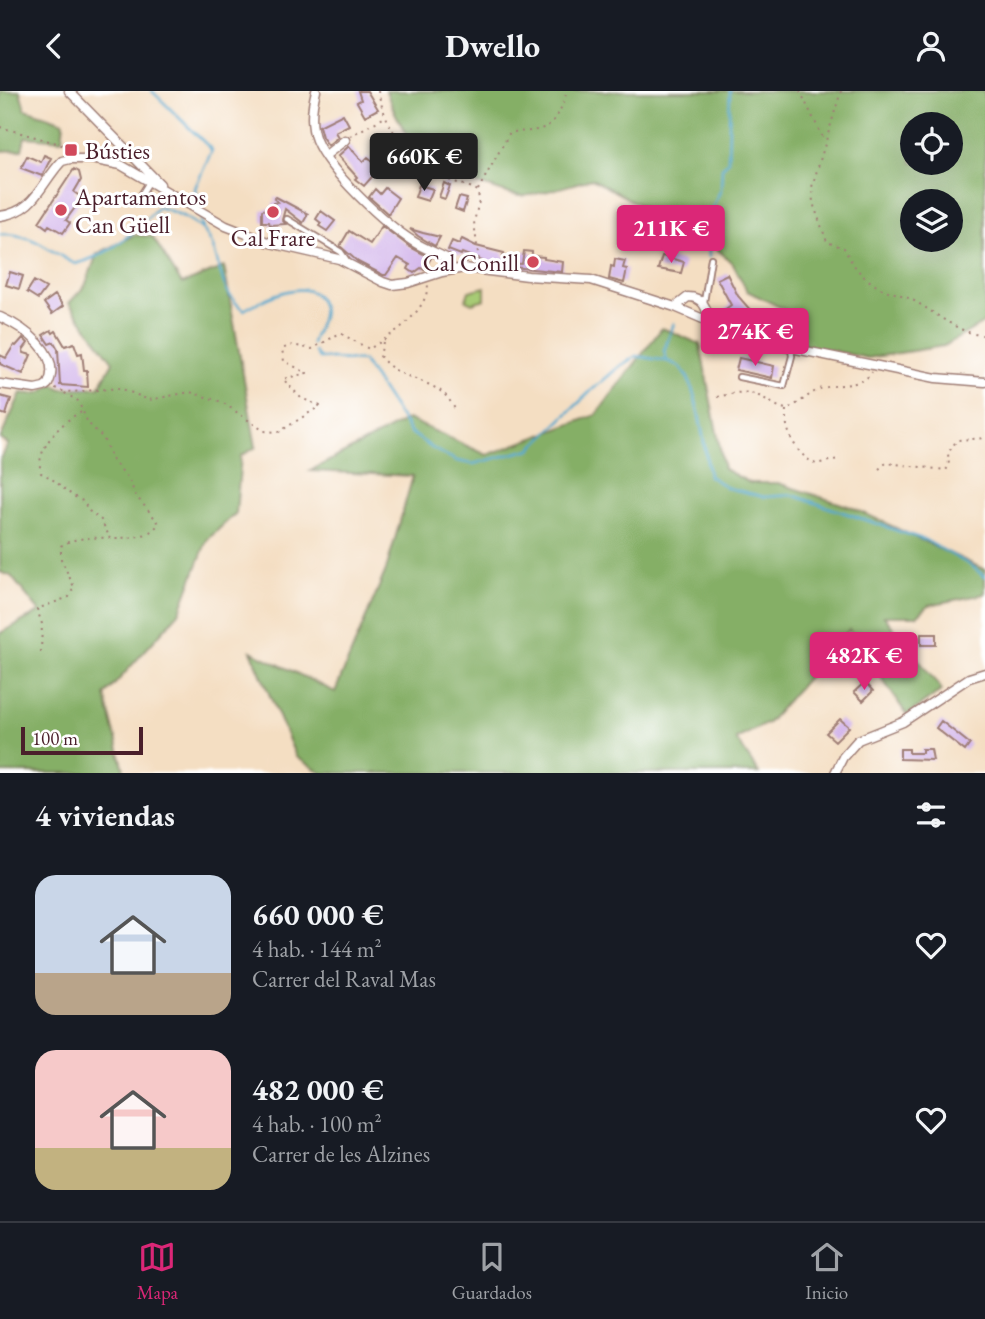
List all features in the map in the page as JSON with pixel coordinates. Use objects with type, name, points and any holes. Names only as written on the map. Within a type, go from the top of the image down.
[{"type":"street","points":[[69,91],[167,191]]},
{"type":"street","points":[[316,91],[313,129],[317,142],[350,187],[373,210],[412,241],[445,257],[451,269]]},
{"type":"street","points":[[326,155],[345,140]]},
{"type":"street","points":[[0,216],[21,211],[62,161],[79,158],[106,161],[121,165],[194,209],[253,237],[349,263],[365,274],[392,285],[408,283],[451,269],[478,269],[528,276],[591,280],[676,307],[752,341],[936,378],[985,382]]},
{"type":"street","points":[[676,307],[688,297],[698,298],[704,303],[711,324]]},
{"type":"street","points":[[0,317],[26,331],[40,345],[52,368],[48,384],[35,389],[0,384]]},
{"type":"street","points":[[835,773],[842,757],[858,740],[903,722],[969,678],[985,673]]},
{"type":"lane","points":[[139,198],[150,181]]},
{"type":"lane","points":[[287,219],[341,252],[349,263]]},
{"type":"lane","points":[[704,303],[711,258]]},
{"type":"lane","points":[[740,377],[784,386],[792,356],[791,349]]},
{"type":"path","points":[[378,91],[386,117],[405,146],[424,167],[456,184],[478,191]]},
{"type":"path","points":[[478,269],[474,222],[479,201],[478,191],[510,132],[538,131],[552,123],[567,91]]},
{"type":"path","points":[[800,91],[825,141]]},
{"type":"path","points":[[841,91],[812,187],[813,203],[827,242],[844,248],[854,267],[886,292],[905,296],[960,328],[985,335]]},
{"type":"path","points":[[345,140],[355,131],[386,117]]},
{"type":"path","points":[[0,127],[60,144],[79,158]]},
{"type":"path","points":[[62,391],[120,388],[149,400],[190,392],[222,402],[264,431],[279,432],[320,406],[301,398],[283,379],[307,373],[284,361],[282,349],[292,345],[312,349],[340,333],[369,349],[402,326],[424,301],[428,277]]},
{"type":"path","points":[[383,341],[380,356],[387,366],[445,394],[457,412]]},
{"type":"path","points":[[717,397],[753,394],[786,409],[820,389],[869,377],[874,365]]},
{"type":"path","points":[[41,652],[42,624],[37,609],[69,597],[74,587],[61,559],[61,546],[67,541],[109,537],[137,538],[155,530],[159,523],[136,496],[128,478],[113,461],[103,438],[88,423],[78,401],[48,384]]},
{"type":"path","points":[[786,409],[787,424],[802,457],[816,464],[838,459]]},
{"type":"path","points":[[82,411],[68,418],[49,441],[40,455],[39,467],[41,473],[53,478],[74,498],[83,501],[89,511],[101,520],[109,537]]},
{"type":"path","points":[[879,469],[886,463],[946,470],[949,465],[948,453],[957,440],[967,437],[985,438]]},
{"type":"green space","points":[[0,91],[20,91],[25,109],[64,122],[62,140],[25,137],[22,150],[0,151]]},
{"type":"green space","points":[[386,91],[985,91],[985,322],[944,346],[868,358],[787,342],[788,311],[747,291],[733,264],[713,245],[592,179],[523,196],[472,182],[454,175],[425,155],[403,127]]},
{"type":"green space","points":[[134,235],[152,236],[182,284],[224,267],[256,447],[241,456],[236,513],[207,540],[179,613],[105,695],[124,770],[121,773],[0,773],[0,633],[40,612],[11,576],[0,572],[0,461],[8,444],[0,439],[21,393],[38,393],[53,384],[62,389],[99,387],[113,362],[69,303],[85,286],[97,254]]},
{"type":"green space","points":[[485,287],[485,299],[472,303],[466,300],[469,291]]},
{"type":"green space","points":[[662,328],[700,344],[724,469],[750,483],[778,483],[851,507],[985,570],[985,594],[929,605],[917,616],[884,616],[942,690],[907,715],[849,630],[768,723],[736,739],[759,773],[322,773],[296,757],[251,651],[335,692],[386,570],[413,476],[310,471],[408,419],[487,455],[596,415]]},
{"type":"building","points":[[358,91],[367,91],[378,109],[365,116],[357,102],[361,100]]},
{"type":"building","points":[[343,114],[349,125],[335,132],[338,137],[328,145],[319,126]]},
{"type":"building","points":[[349,146],[363,162],[368,157],[374,162],[380,155],[386,161],[364,186],[355,179],[357,177],[338,156]]},
{"type":"building","points":[[44,155],[51,158],[42,176],[21,168],[27,156],[41,162]]},
{"type":"building","name":"Apartamentos Can Güell","points":[[74,169],[79,172],[81,180],[74,192],[82,198],[66,220],[70,223],[63,233],[49,225],[47,228],[39,222]]},
{"type":"building","points":[[444,183],[450,186],[445,199],[439,197]]},
{"type":"building","points":[[419,185],[433,189],[428,201],[415,197]]},
{"type":"building","points":[[385,188],[398,198],[388,214],[369,197],[375,189],[380,194]]},
{"type":"building","name":"Cal Frare","points":[[276,197],[308,214],[303,223],[285,209],[282,220],[286,224],[270,225],[269,222],[262,222],[262,210],[273,208],[273,203],[278,202],[274,199]]},
{"type":"building","points":[[459,197],[467,199],[463,212],[455,209]]},
{"type":"building","points":[[321,211],[335,221],[327,231],[319,226],[321,223],[316,219]]},
{"type":"building","points":[[382,226],[410,247],[431,258],[424,270],[421,268],[414,273],[408,269],[410,265],[398,258],[386,275],[383,275],[358,262],[340,246],[349,231],[370,244]]},
{"type":"building","points":[[410,229],[440,237],[435,246]]},
{"type":"building","points":[[462,239],[476,246],[504,253],[503,256],[510,257],[508,263],[522,264],[524,251],[532,252],[532,256],[563,262],[562,272],[483,264],[482,261],[462,253],[461,255],[448,250],[452,241],[459,244]]},
{"type":"building","points":[[662,256],[684,262],[681,273],[658,269]]},
{"type":"building","points":[[615,259],[625,261],[623,268],[627,269],[624,283],[609,279]]},
{"type":"building","points":[[10,272],[23,276],[19,289],[6,285]]},
{"type":"building","points":[[727,274],[738,296],[753,313],[744,327],[742,312],[732,321],[723,311],[731,305],[717,279]]},
{"type":"building","points":[[34,281],[46,288],[38,299],[27,292]]},
{"type":"building","points":[[55,295],[63,306],[52,314],[44,303]]},
{"type":"building","points":[[761,310],[776,312],[773,326],[758,323]]},
{"type":"building","points":[[51,330],[53,333],[56,331],[65,346],[74,343],[78,354],[82,353],[88,387],[60,385],[58,349],[54,342],[49,344],[43,335]]},
{"type":"building","points":[[23,338],[28,343],[24,353],[31,355],[23,374],[0,364],[0,355],[6,358],[14,345]]},
{"type":"building","points":[[739,358],[774,366],[772,378],[736,370]]},
{"type":"building","points":[[0,396],[11,399],[6,415],[0,413]]},
{"type":"building","points":[[921,634],[936,634],[936,645],[921,645]]},
{"type":"building","points":[[865,682],[873,691],[863,701],[854,692]]},
{"type":"building","points":[[840,719],[849,727],[835,741],[826,733]]},
{"type":"building","points":[[941,721],[970,744],[965,751],[936,728]]},
{"type":"building","points":[[900,749],[909,749],[909,753],[922,753],[922,749],[931,749],[933,760],[900,759]]},
{"type":"waterway","points":[[152,91],[212,150],[195,188],[198,206]]},
{"type":"waterway","points":[[709,257],[709,215],[721,189],[722,168],[728,161],[730,91]]},
{"type":"waterway","points":[[0,234],[31,239],[75,264],[99,255],[121,242],[158,207],[187,219],[202,229],[209,238],[228,291],[244,310],[286,291],[298,289],[317,296],[323,312],[312,344]]},
{"type":"waterway","points":[[200,212],[203,230]]},
{"type":"waterway","points":[[674,323],[664,351],[667,361],[677,365],[685,373],[693,393],[709,476],[728,488],[764,497],[792,495],[925,540],[972,566],[985,577]]},
{"type":"waterway","points":[[315,352],[319,358],[363,361],[410,432],[457,461],[473,464],[531,449],[592,390],[636,356],[667,361]]},
{"type":"place","name":"Bústies","points":[[71,150]]},
{"type":"place","name":"Apartamentos Can Güell","points":[[61,210]]},
{"type":"place","name":"Cal Frare","points":[[273,212]]},
{"type":"place","name":"Cal Conill","points":[[533,262]]}]
